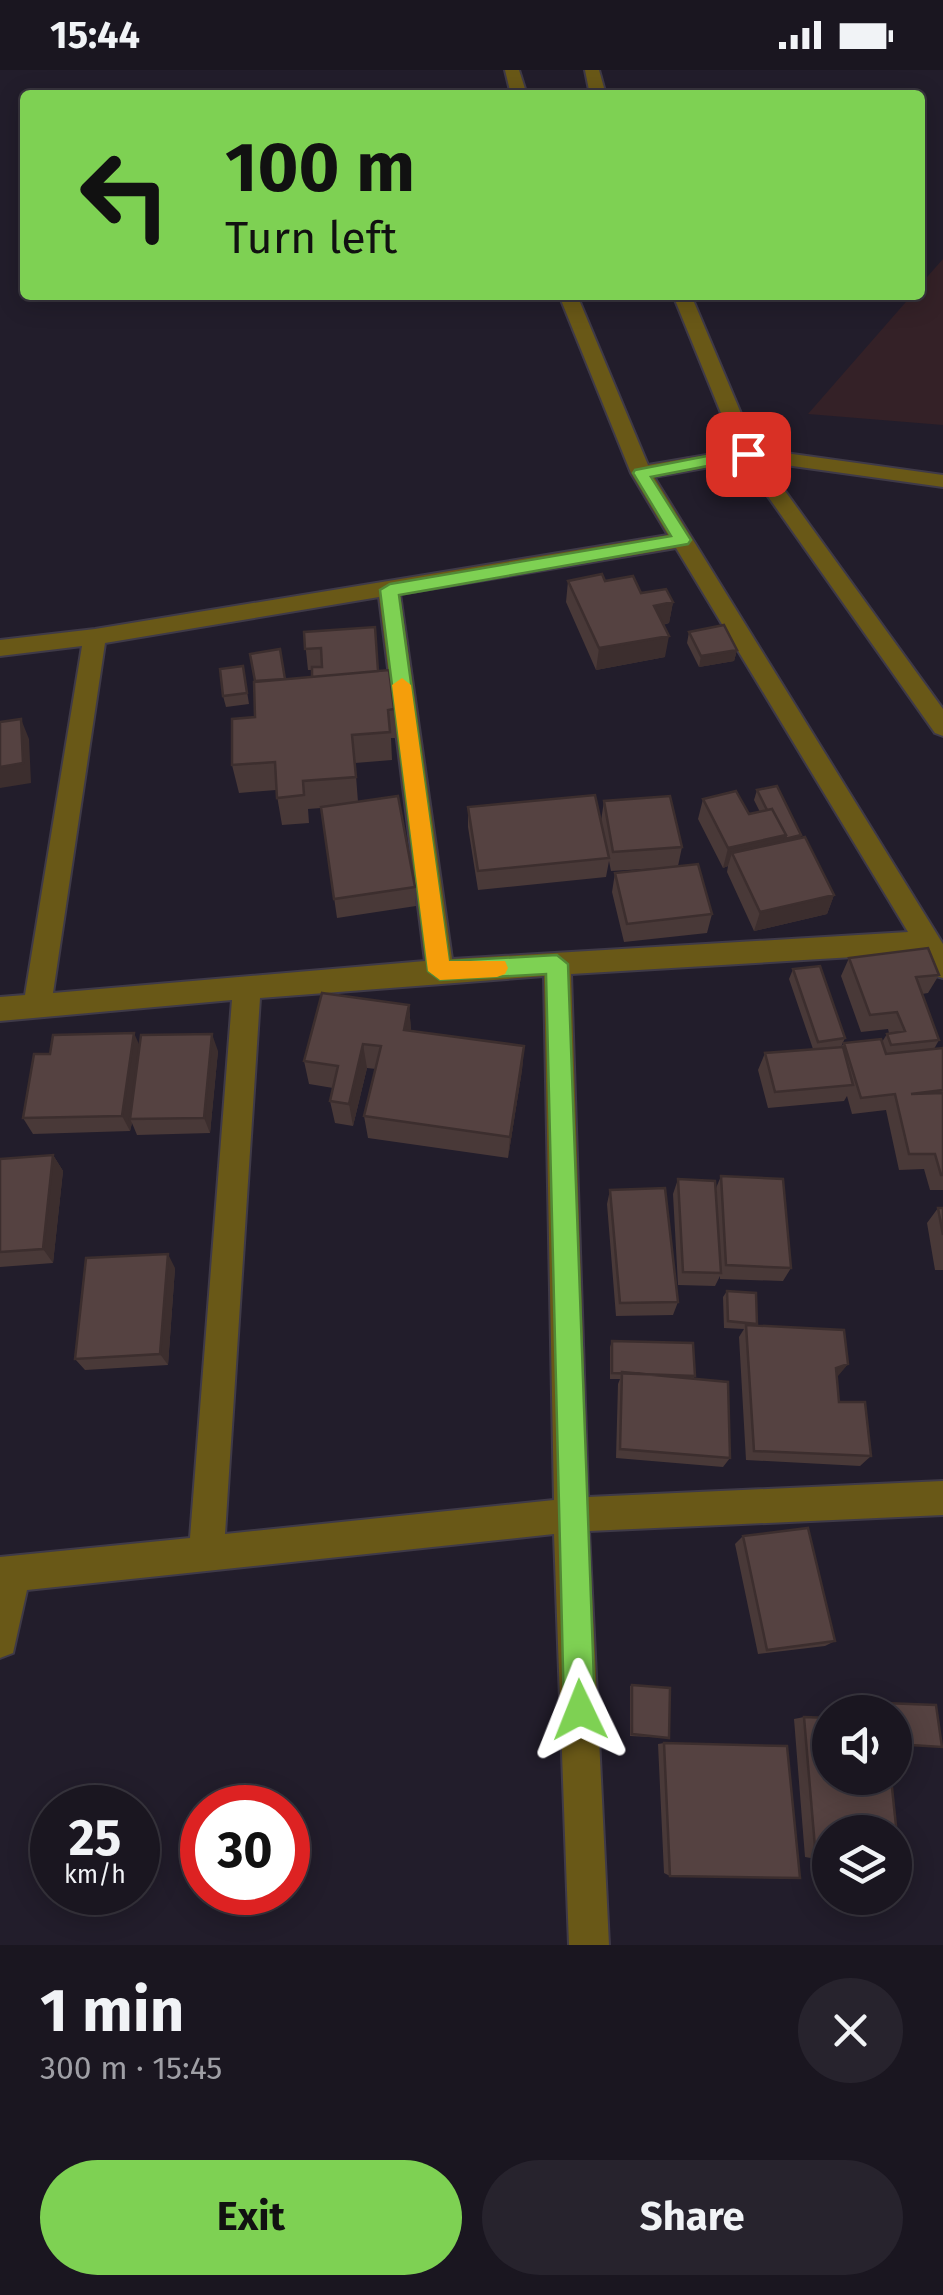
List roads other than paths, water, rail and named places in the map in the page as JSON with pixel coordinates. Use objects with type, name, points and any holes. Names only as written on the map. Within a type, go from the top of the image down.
[{"type":"street","points":[[570,300],[641,473],[943,967]]},
{"type":"street","points":[[684,300],[748,454],[943,727]]},
{"type":"street","points":[[641,473],[748,454],[943,481]]},
{"type":"street","points":[[0,648],[96,637],[682,540]]},
{"type":"street","points":[[390,590],[440,971]]},
{"type":"street","points":[[37,1006],[96,637]]},
{"type":"street","points":[[0,1009],[440,971],[928,942]]},
{"type":"street","points":[[557,964],[571,1515],[590,1945]]},
{"type":"street","points":[[206,1553],[247,988]]},
{"type":"street","points":[[0,1640],[6,1574],[571,1515],[943,1498]]}]
